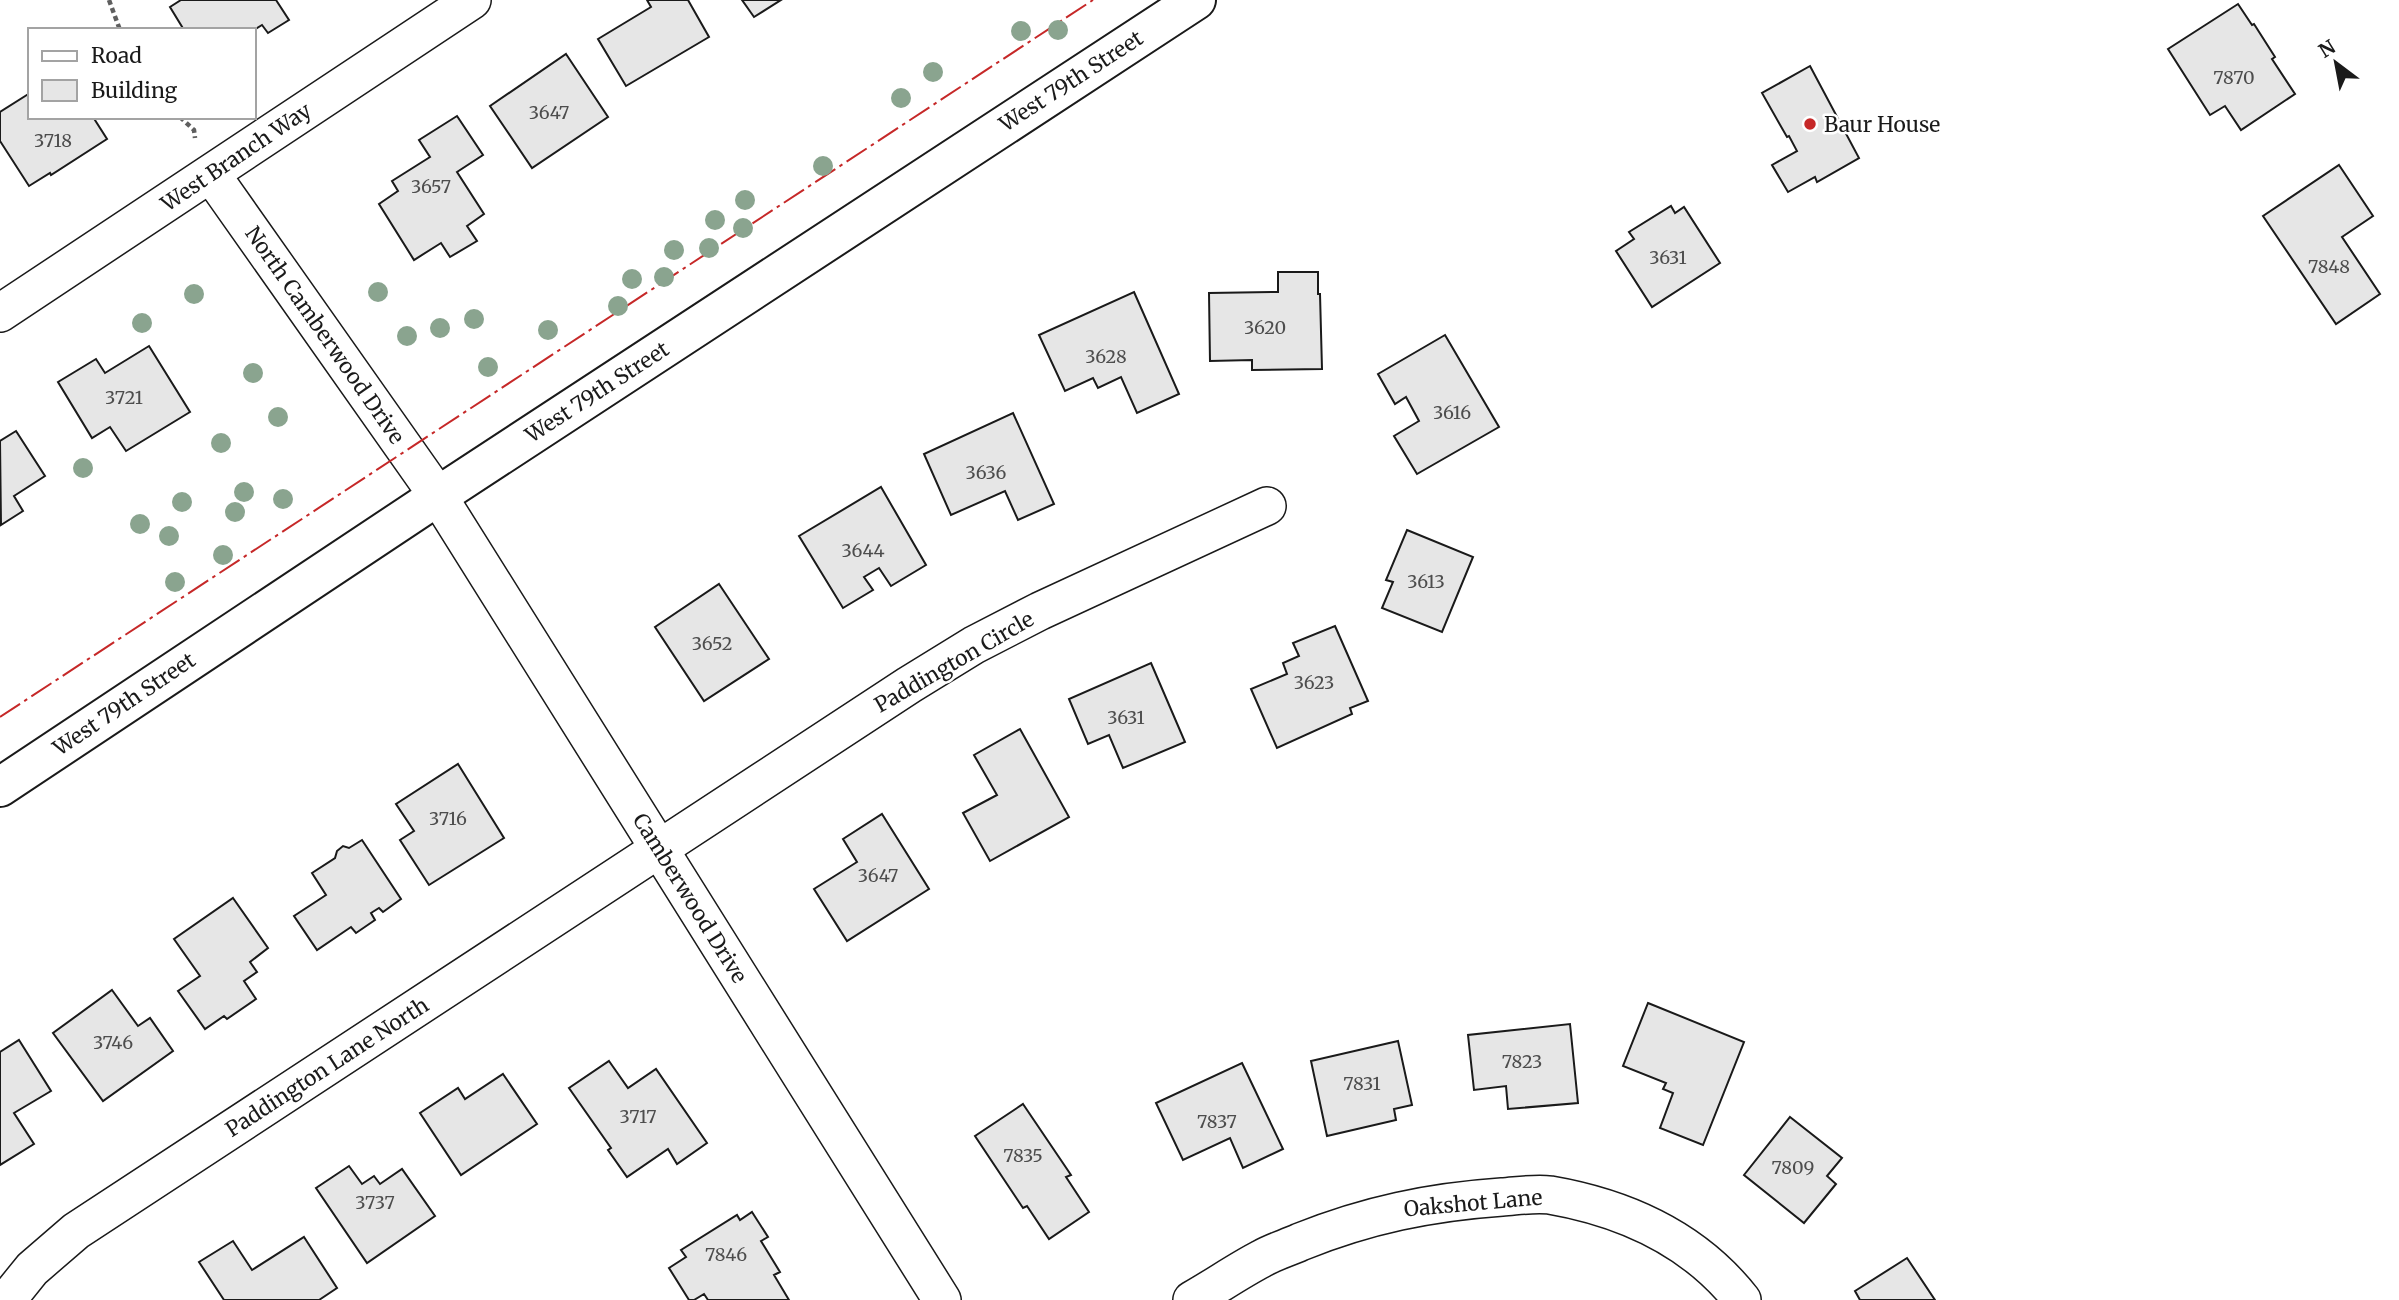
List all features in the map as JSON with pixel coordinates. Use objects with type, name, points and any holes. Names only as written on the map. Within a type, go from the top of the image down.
[{"type":"main road","name":"West 79th Street","points":[[0,787],[438,496],[1196,0]]},
{"type":"street","name":"West Branch Way","points":[[0,313],[472,0]]},
{"type":"street","name":"North Camberwood Drive","points":[[211,174],[438,496]]},
{"type":"street","name":"Camberwood Drive","points":[[438,496],[942,1300]]},
{"type":"street","name":"Paddington Circle","points":[[659,849],[974,645],[1040,611],[1267,506]]},
{"type":"street","name":"Paddington Lane North","points":[[7,1300],[32,1269],[76,1231],[659,849]]},
{"type":"street","name":"Oakshot Lane","points":[[1192,1300],[1262,1258],[1335,1228],[1373,1216],[1450,1201],[1548,1195],[1625,1213],[1661,1231],[1695,1254],[1724,1279],[1742,1300]]},
{"type":"path","points":[[109,0],[119,28]]},
{"type":"building","points":[[181,0],[276,0],[289,20],[268,33],[262,25],[256,29],[183,28],[170,7]]},
{"type":"building","points":[[647,0],[688,0],[709,37],[626,86],[598,39],[651,7]]},
{"type":"building","points":[[742,0],[781,0],[754,17]]},
{"type":"building","points":[[2238,4],[2275,57],[2272,59],[2295,94],[2241,130],[2225,106],[2210,115],[2168,49]]},
{"type":"building","points":[[566,54],[608,117],[532,168],[490,106]]},
{"type":"building","name":"Baur House","points":[[1810,66],[1859,158],[1817,182],[1815,177],[1788,192],[1772,165],[1797,151],[1762,93]]},
{"type":"building","points":[[28,94],[28,119],[94,119],[107,139],[29,186],[0,141],[0,112]]},
{"type":"building","points":[[457,116],[483,155],[457,172],[484,214],[467,226],[477,241],[450,257],[441,243],[414,260],[379,204],[398,191],[392,181],[430,157],[419,140]]},
{"type":"building","points":[[2339,165],[2373,216],[2342,237],[2380,294],[2336,324],[2263,216]]},
{"type":"building","points":[[1671,206],[1675,213],[1684,207],[1720,263],[1652,307],[1616,251],[1634,239],[1629,232]]},
{"type":"building","points":[[1278,272],[1318,272],[1322,369],[1252,370],[1252,360],[1210,361],[1209,293],[1278,292]]},
{"type":"building","points":[[1134,292],[1179,394],[1137,413],[1121,377],[1098,388],[1093,378],[1065,391],[1039,335]]},
{"type":"building","points":[[1445,335],[1499,427],[1417,474],[1394,436],[1419,421],[1406,397],[1395,404],[1378,374]]},
{"type":"building","points":[[149,346],[190,412],[126,451],[110,427],[92,438],[58,382],[96,359],[105,373]]},
{"type":"building","points":[[1013,413],[1054,504],[1018,520],[1005,491],[951,515],[924,454]]},
{"type":"building","points":[[16,431],[45,476],[14,496],[23,511],[1,525],[0,441]]},
{"type":"building","points":[[881,487],[926,565],[891,586],[879,568],[864,577],[873,590],[843,608],[799,536]]},
{"type":"building","points":[[1407,530],[1473,557],[1442,632],[1382,608],[1393,582],[1386,580]]},
{"type":"building","points":[[719,584],[769,659],[704,701],[655,627]]},
{"type":"building","points":[[1335,626],[1368,701],[1350,708],[1352,714],[1277,748],[1251,689],[1287,674],[1283,663],[1299,656],[1293,643]]},
{"type":"building","points":[[1151,663],[1185,742],[1123,768],[1109,735],[1088,744],[1069,699]]},
{"type":"building","points":[[1020,729],[1069,817],[990,861],[963,813],[997,795],[974,755]]},
{"type":"building","points":[[458,764],[504,838],[429,885],[400,840],[414,831],[396,804]]},
{"type":"building","points":[[882,814],[929,889],[847,941],[814,889],[857,862],[843,839]]},
{"type":"building","points":[[362,840],[401,899],[383,912],[379,908],[371,913],[375,920],[356,933],[351,927],[317,950],[294,916],[326,895],[312,873],[335,858],[337,851],[343,846],[349,848]]},
{"type":"building","points":[[233,898],[268,948],[250,962],[257,972],[244,981],[256,999],[227,1019],[224,1016],[205,1029],[178,991],[200,976],[174,939]]},
{"type":"building","points":[[112,990],[138,1026],[150,1018],[173,1051],[103,1101],[53,1033]]},
{"type":"building","points":[[1648,1003],[1744,1042],[1703,1145],[1660,1128],[1673,1093],[1663,1089],[1666,1083],[1623,1066]]},
{"type":"building","points":[[1570,1024],[1578,1103],[1508,1109],[1506,1086],[1474,1090],[1468,1035]]},
{"type":"building","points":[[19,1040],[51,1091],[14,1113],[34,1144],[0,1165],[0,1052]]},
{"type":"building","points":[[1398,1041],[1412,1105],[1394,1109],[1396,1120],[1327,1136],[1311,1061]]},
{"type":"building","points":[[609,1061],[628,1088],[656,1069],[707,1143],[677,1164],[668,1149],[627,1177],[608,1150],[611,1148],[569,1088]]},
{"type":"building","points":[[1242,1063],[1283,1149],[1243,1168],[1230,1138],[1183,1160],[1156,1103]]},
{"type":"building","points":[[503,1074],[537,1124],[461,1175],[420,1113],[458,1088],[465,1099]]},
{"type":"building","points":[[1023,1104],[1071,1175],[1066,1177],[1089,1212],[1049,1239],[1027,1206],[1023,1208],[975,1136]]},
{"type":"building","points":[[1790,1117],[1842,1158],[1827,1176],[1836,1184],[1804,1223],[1744,1175]]},
{"type":"building","points":[[349,1166],[362,1184],[374,1176],[380,1184],[402,1169],[435,1216],[367,1263],[316,1188]]},
{"type":"building","points":[[752,1212],[768,1237],[761,1241],[780,1272],[774,1275],[789,1300],[708,1300],[704,1294],[689,1300],[669,1268],[686,1257],[681,1250],[737,1215],[740,1220]]},
{"type":"building","points":[[304,1237],[337,1288],[319,1300],[224,1300],[199,1262],[233,1241],[252,1270]]},
{"type":"building","points":[[1907,1258],[1935,1300],[1860,1300],[1855,1291]]},
{"type":"power","points":[[0,717],[1093,0]]},
{"type":"place","name":"Baur House","points":[[1810,124]]}]
